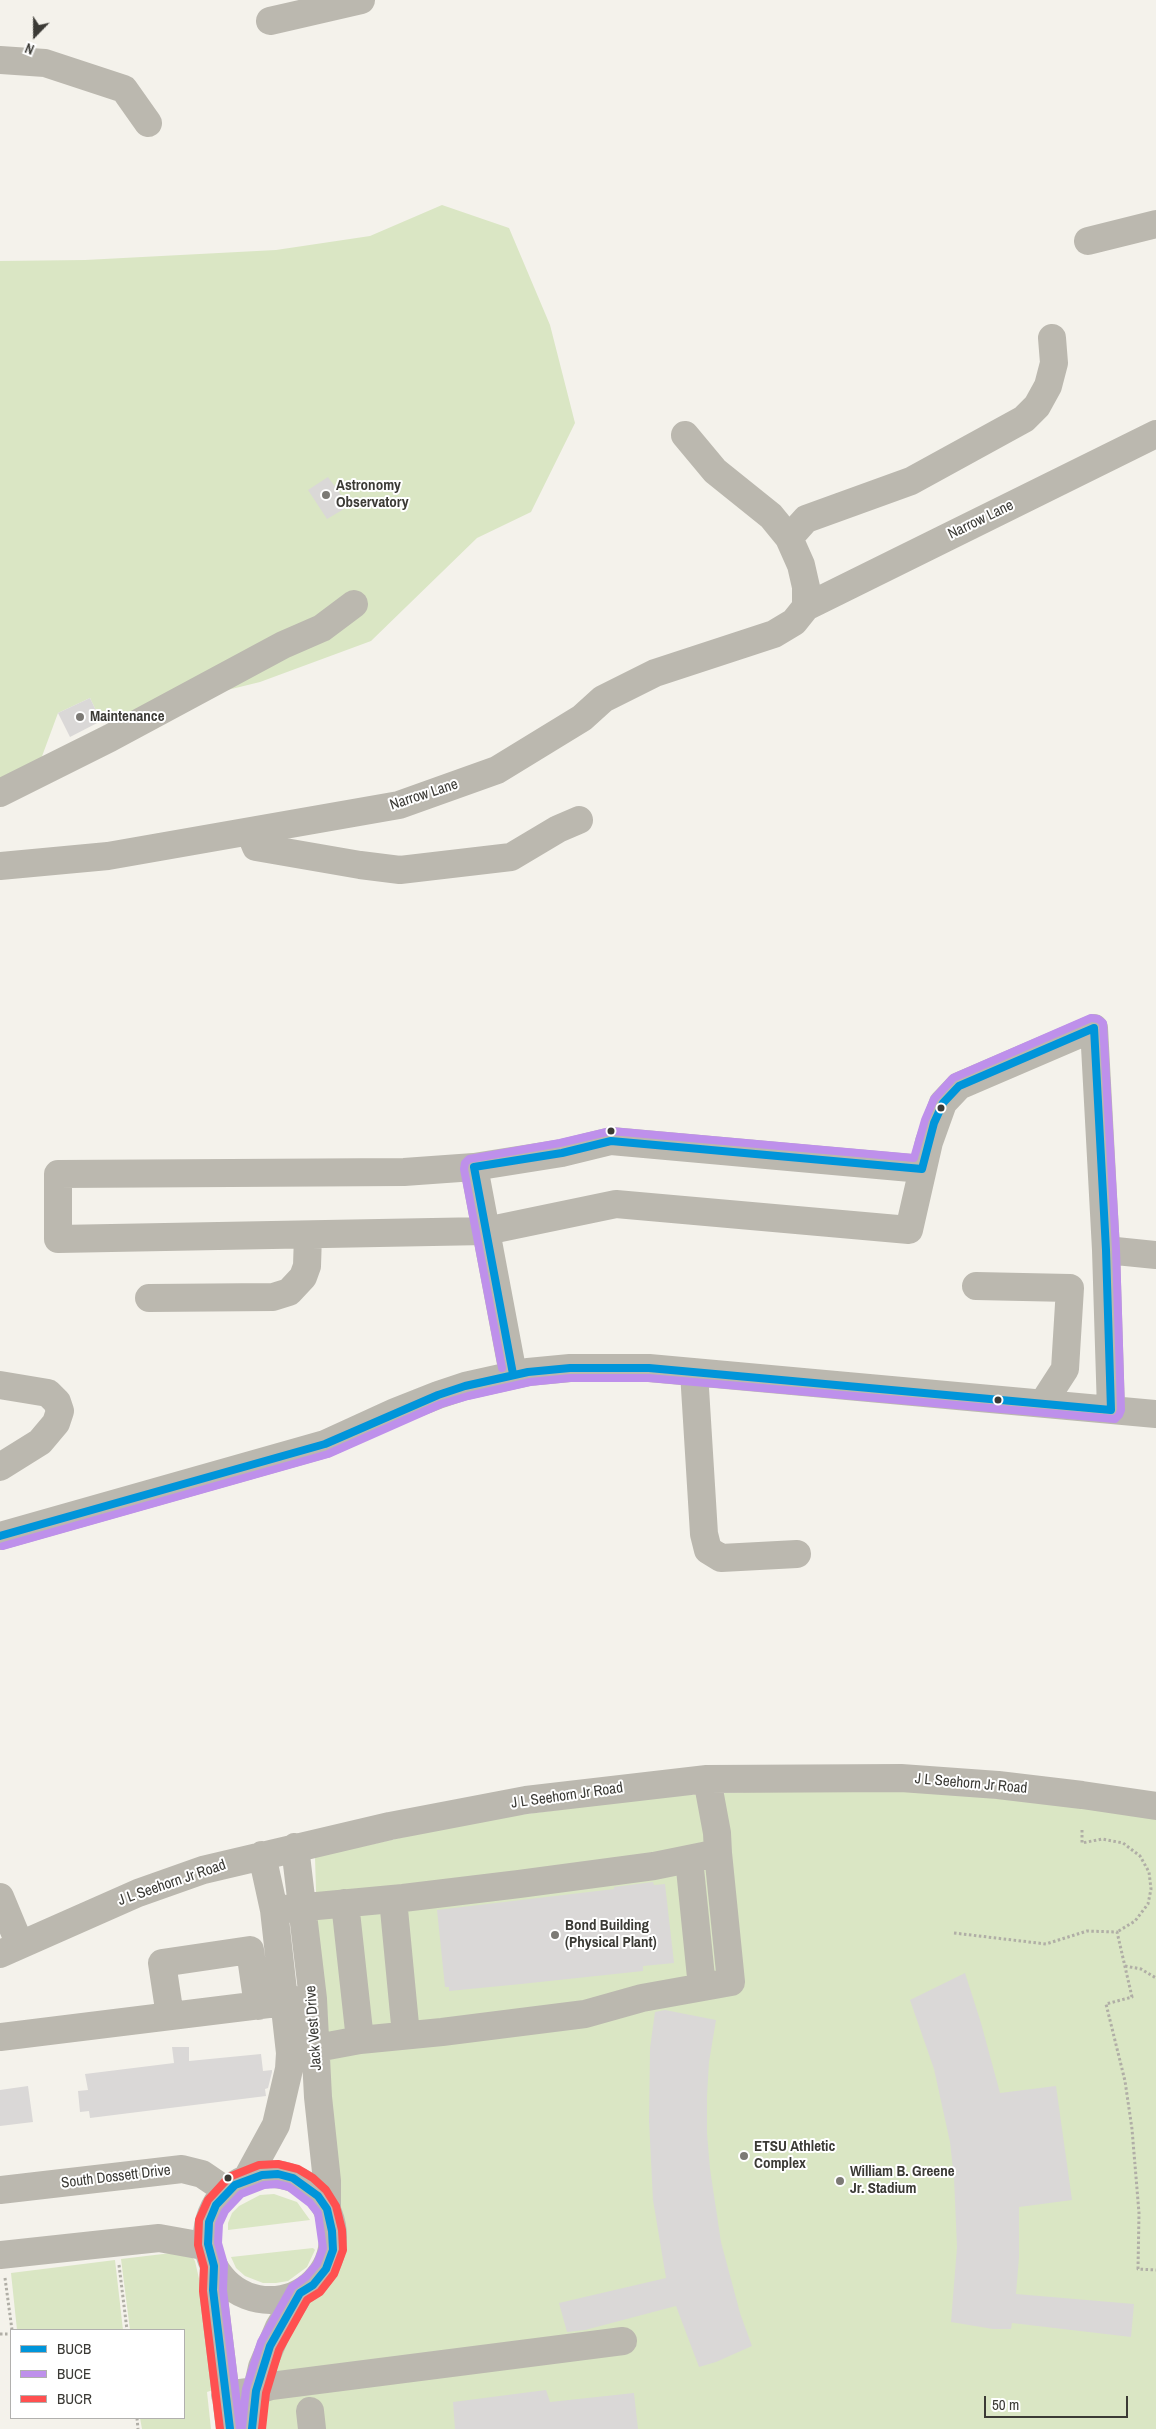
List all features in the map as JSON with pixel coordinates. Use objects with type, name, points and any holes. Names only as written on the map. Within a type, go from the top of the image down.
[{"type":"street","points":[[270,21],[361,0]]},
{"type":"street","points":[[0,60],[45,63],[124,89],[148,123]]},
{"type":"street","points":[[1088,241],[1156,224]]},
{"type":"street","points":[[789,538],[806,519],[911,482],[1024,419],[1036,406],[1048,386],[1054,363],[1052,338]]},
{"type":"street","name":"Narrow Lane","points":[[0,866],[108,856],[399,805],[497,770],[582,718],[603,699],[655,674],[774,634],[794,622],[806,606],[1156,434]]},
{"type":"street","points":[[684,435],[715,471],[771,516],[789,538],[801,565],[806,587],[806,606]]},
{"type":"street","points":[[0,794],[110,738],[283,645],[322,628],[354,604]]},
{"type":"street","points":[[250,832],[256,847],[400,870],[511,857],[558,829],[579,820]]},
{"type":"street","points":[[922,1169],[611,1142],[562,1153],[474,1167],[404,1172],[58,1174],[58,1239],[486,1231],[616,1204],[909,1230],[934,1123],[943,1103],[959,1086],[1094,1028],[1106,1250],[1110,1410]]},
{"type":"street","points":[[474,1167],[513,1374]]},
{"type":"street","points":[[149,1298],[273,1297],[289,1292],[303,1277],[306,1266],[308,1235]]},
{"type":"street","points":[[1106,1250],[1156,1255]]},
{"type":"street","points":[[976,1286],[1070,1288],[1065,1369],[1043,1403]]},
{"type":"street","points":[[0,1536],[325,1444],[395,1412],[438,1395],[513,1374],[570,1368],[609,1367],[694,1372],[1156,1414]]},
{"type":"street","points":[[694,1372],[704,1534],[708,1550],[720,1558],[797,1554]]},
{"type":"street","points":[[0,1385],[48,1393],[57,1402],[60,1411],[56,1423],[40,1442],[0,1467]]},
{"type":"street","name":"J L Seehorn Jr Road","points":[[10,1950],[138,1893],[202,1870],[262,1854],[399,1824],[526,1800],[707,1779],[901,1778],[1007,1786],[1156,1806]]},
{"type":"street","points":[[290,2053],[360,2040],[585,2014],[642,1998],[731,1982],[717,1833],[707,1779]]},
{"type":"street","name":"Jack Vest Drive","points":[[295,1847],[313,1999],[318,2097],[327,2181],[327,2209]]},
{"type":"street","points":[[274,1910],[392,1899],[654,1866],[718,1853]]},
{"type":"street","name":"Jack Vest Drive","points":[[237,2185],[276,2125],[287,2084],[290,2053],[274,1910],[262,1854]]},
{"type":"street","points":[[690,1859],[702,1987]]},
{"type":"street","points":[[0,1897],[10,1950]]},
{"type":"street","points":[[392,1899],[406,2035]]},
{"type":"street","points":[[344,1903],[360,2040]]},
{"type":"street","points":[[170,2016],[162,1962],[250,1950],[258,2006]]},
{"type":"street","points":[[0,2037],[313,1999]]},
{"type":"street","name":"South Dossett Drive","points":[[0,2190],[182,2169],[237,2185]]},
{"type":"street","points":[[2,2262],[159,2238],[206,2256],[225,2282],[240,2293],[258,2299],[277,2300],[300,2294],[313,2285],[326,2269],[333,2250],[332,2231],[327,2209],[318,2196],[307,2186],[293,2178],[278,2174],[262,2175],[237,2185],[216,2205],[209,2222],[206,2256],[213,2290],[230,2429]]},
{"type":"street","points":[[252,2429],[256,2391],[270,2346],[300,2294]]},
{"type":"street","points":[[225,2395],[256,2391],[271,2386],[623,2341]]},
{"type":"path","points":[[954,1933],[1046,1944],[1087,1931],[1117,1932],[1135,1921],[1148,1904],[1151,1889],[1149,1872],[1140,1856],[1123,1843],[1102,1839],[1082,1843],[1080,1841],[1082,1830]]},
{"type":"path","points":[[1117,1932],[1132,1997],[1106,2004],[1125,2081],[1133,2137],[1139,2213],[1138,2269],[1156,2270]]},
{"type":"path","points":[[1125,1966],[1141,1969],[1156,1978]]},
{"type":"path","points":[[118,2256],[127,2329]]},
{"type":"path","points":[[2,2262],[11,2329]]},
{"type":"green space","points":[[442,205],[509,228],[550,325],[575,423],[531,512],[477,538],[371,641],[260,682],[101,721],[90,698],[58,713],[41,759],[0,788],[0,261],[85,260],[276,250],[370,236]]},
{"type":"green space","name":"ETSU Athletic Complex","points":[[902,1790],[1057,1804],[1156,1819],[1156,2429],[260,2429],[260,2408],[298,2309],[328,2278],[335,2266],[341,2243],[325,2097],[328,2020],[317,1925],[315,1857],[480,1820],[666,1796],[746,1792]]},
{"type":"green space","points":[[274,2194],[297,2202],[310,2220],[228,2230],[228,2223],[232,2213],[239,2206],[260,2195]]},
{"type":"green space","points":[[313,2248],[315,2250],[307,2267],[288,2281],[276,2283],[263,2283],[245,2276],[236,2268],[231,2257]]},
{"type":"green space","points":[[188,2251],[195,2261],[200,2283],[213,2390],[207,2392],[211,2429],[142,2429],[140,2419],[185,2419],[185,2329],[130,2329],[121,2259]]},
{"type":"green space","points":[[115,2260],[123,2329],[17,2329],[11,2273]]},
{"type":"building","name":"Astronomy Observatory","points":[[328,477],[349,506],[327,519],[308,490]]},
{"type":"building","name":"Maintenance","points":[[90,698],[101,721],[70,737],[58,713]]},
{"type":"building","name":"Bond Building (Physical Plant)","points":[[653,1882],[654,1885],[665,1884],[674,1963],[643,1966],[643,1971],[521,1984],[449,1991],[449,1987],[445,1987],[437,1910],[614,1889],[614,1887]]},
{"type":"building","points":[[965,1973],[1000,2093],[1056,2086],[1072,2200],[1019,2207],[1019,2257],[1016,2294],[1134,2304],[1131,2337],[1012,2323],[1011,2329],[993,2329],[951,2322],[957,2247],[954,2178],[950,2142],[934,2069],[910,2000]]},
{"type":"building","points":[[665,2010],[716,2020],[709,2062],[707,2096],[707,2133],[710,2169],[721,2242],[740,2313],[752,2346],[716,2362],[699,2367],[676,2306],[585,2330],[567,2332],[559,2303],[666,2278],[653,2200],[649,2121],[650,2048],[655,2012]]},
{"type":"building","points":[[172,2047],[189,2047],[189,2061],[261,2054],[263,2071],[272,2070],[268,2088],[265,2089],[266,2096],[90,2118],[89,2111],[80,2112],[78,2091],[88,2090],[85,2074],[174,2063]]},
{"type":"building","points":[[28,2086],[33,2122],[0,2126],[0,2090]]},
{"type":"building","points":[[546,2390],[550,2402],[634,2393],[638,2429],[455,2429],[453,2402]]},
{"type":"transit line","name":"BUCE","points":[[3,1546],[328,1454],[441,1404],[530,1382],[570,1378],[649,1378],[1115,1419],[1121,1410],[1116,1249],[1103,1023],[1098,1019],[1091,1018],[953,1078],[934,1099],[925,1120],[914,1158],[611,1131],[560,1143],[469,1159],[465,1163],[464,1169],[502,1368]]},
{"type":"transit line","name":"BUCB","points":[[0,1536],[325,1444],[438,1395],[465,1386],[528,1372],[570,1368],[649,1368],[1111,1410],[1106,1250],[1094,1028],[959,1086],[943,1103],[934,1123],[922,1169],[611,1141],[562,1153],[474,1167],[513,1374]]},
{"type":"transit line","name":"BUCR","points":[[220,2429],[203,2291],[204,2267],[198,2245],[199,2220],[208,2200],[229,2177],[259,2165],[278,2164],[298,2169],[313,2178],[326,2190],[336,2206],[342,2230],[343,2250],[334,2274],[320,2292],[307,2300],[279,2350],[266,2393],[262,2429]]},
{"type":"transit line","name":"BUCB","points":[[230,2429],[213,2290],[214,2266],[208,2244],[209,2222],[216,2205],[235,2185],[262,2175],[278,2174],[293,2178],[318,2196],[327,2209],[332,2231],[333,2250],[326,2269],[313,2285],[300,2293],[270,2346],[256,2391],[252,2429]]},
{"type":"transit line","name":"BUCE","points":[[240,2428],[223,2290],[224,2264],[218,2243],[219,2224],[225,2211],[241,2194],[264,2185],[277,2184],[289,2187],[310,2203],[318,2213],[323,2248],[317,2264],[306,2277],[292,2287],[261,2342],[246,2389],[242,2428]]},
{"type":"place","name":"Astronomy Observatory","points":[[326,495]]},
{"type":"place","name":"Maintenance","points":[[80,717]]},
{"type":"place","name":"Bond Building (Physical Plant)","points":[[555,1935]]},
{"type":"place","name":"ETSU Athletic Complex","points":[[744,2156]]},
{"type":"place","name":"William B. Greene Jr. Stadium","points":[[840,2181]]}]
